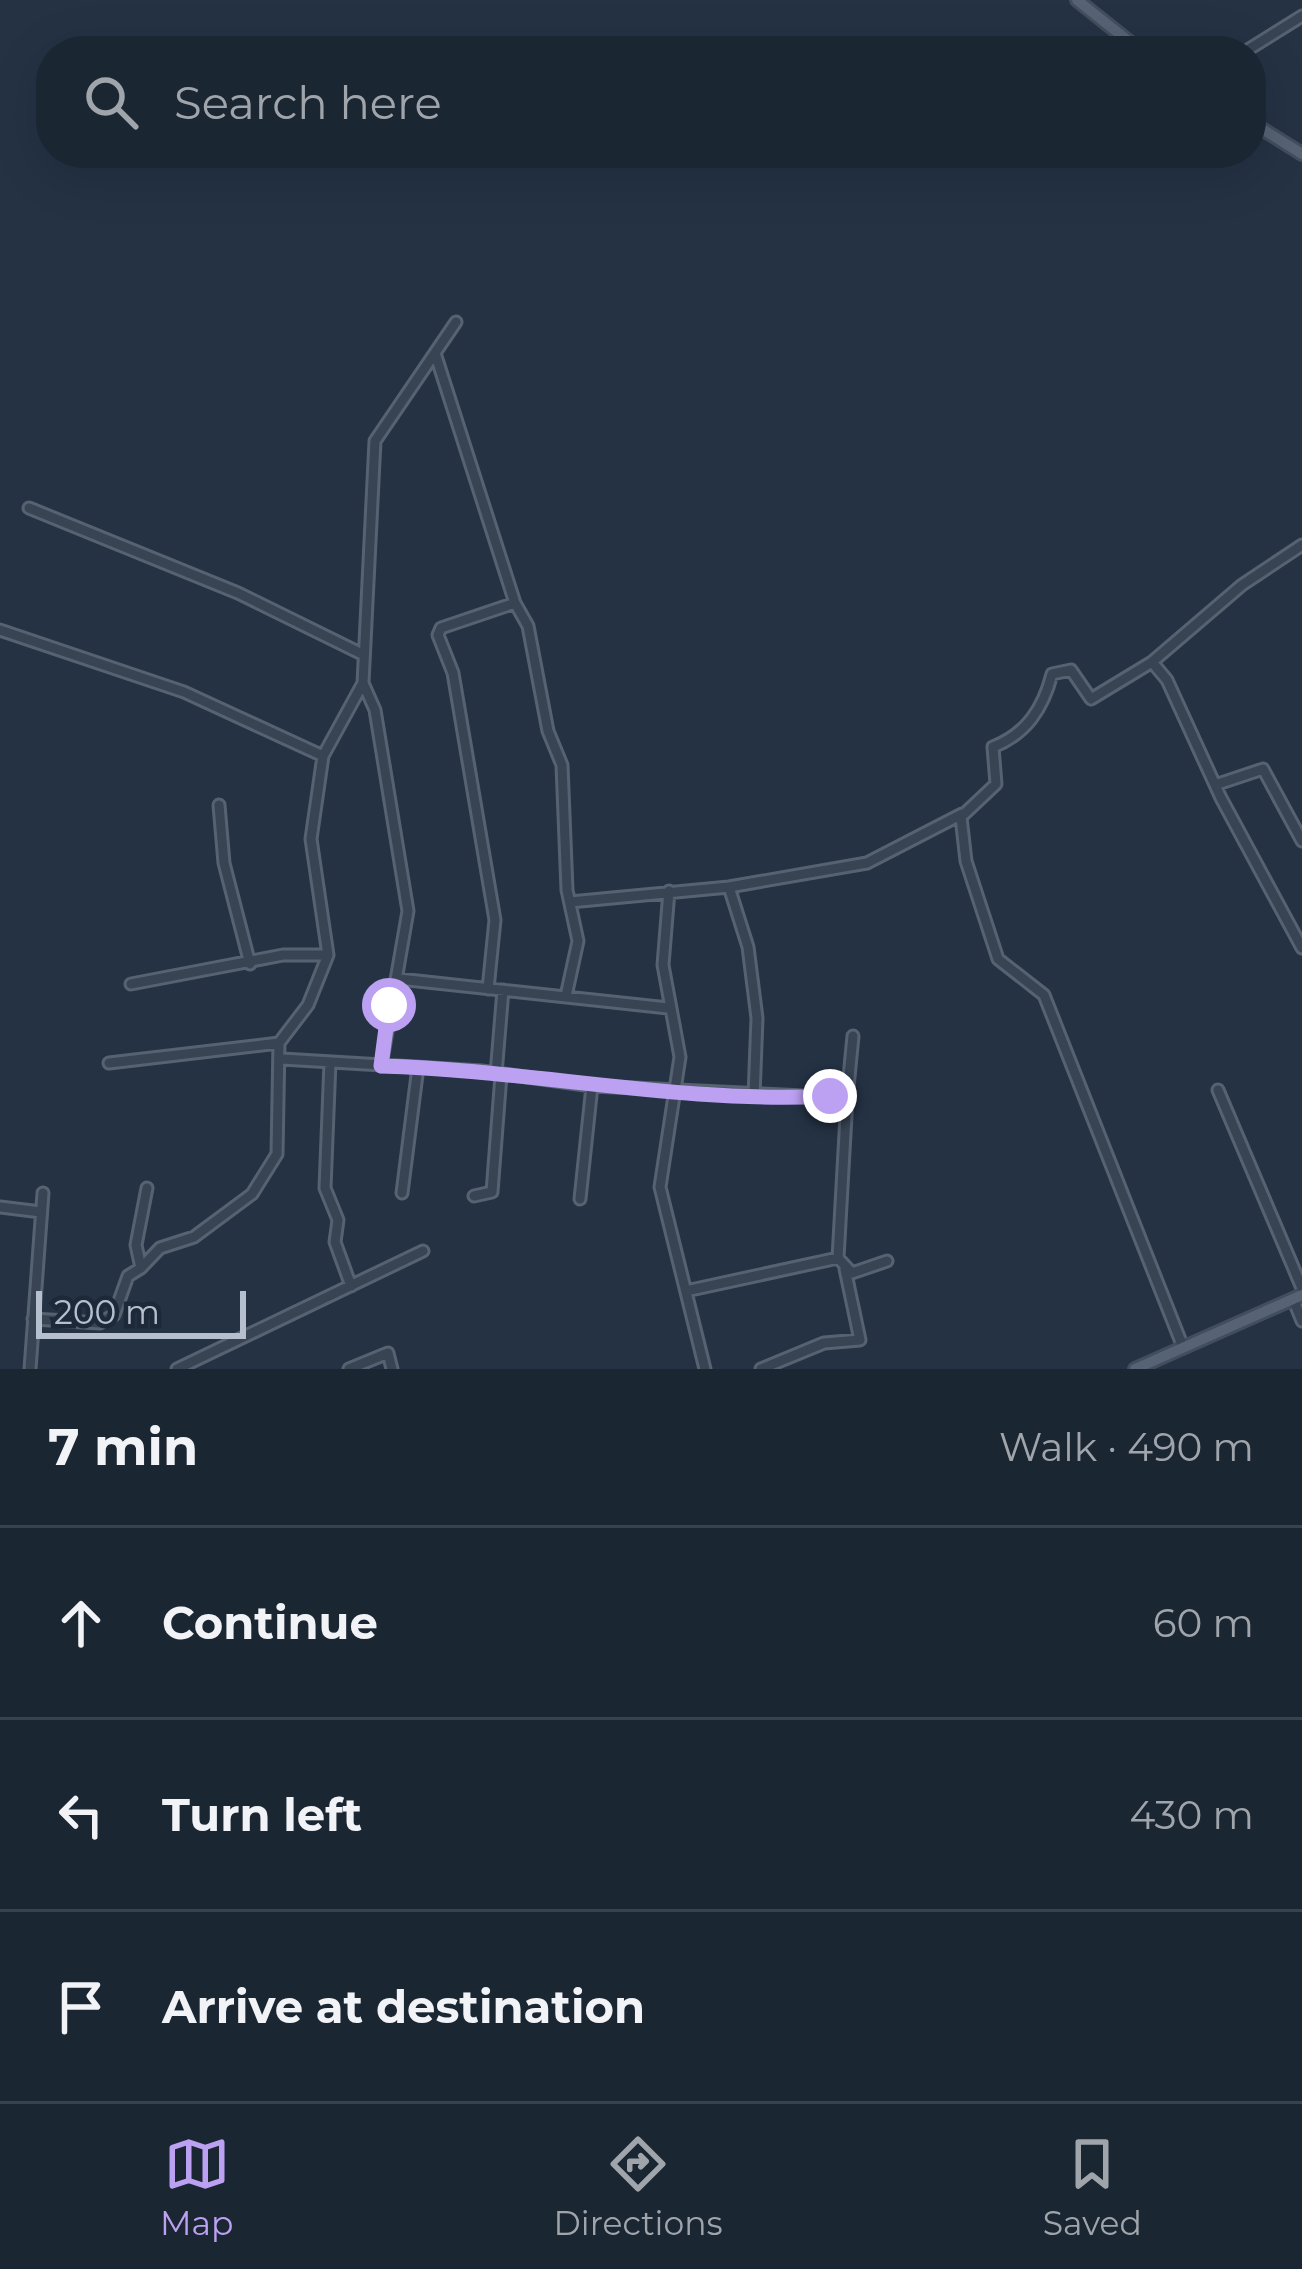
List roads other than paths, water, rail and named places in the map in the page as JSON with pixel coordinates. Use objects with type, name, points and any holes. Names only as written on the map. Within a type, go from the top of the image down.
[{"type":"main road","points":[[1077,0],[1122,36]]},
{"type":"main road","points":[[1266,131],[1302,154]]},
{"type":"main road","points":[[1135,1369],[1299,1294]]},
{"type":"street","points":[[1266,38],[1302,16]]},
{"type":"street","points":[[381,1066],[408,911],[374,710],[363,682],[376,441],[456,322]]},
{"type":"street","points":[[435,353],[515,603],[528,626],[548,731],[562,765],[570,902],[578,941],[566,996]]},
{"type":"street","points":[[28,508],[238,593],[364,655]]},
{"type":"street","points":[[570,902],[729,886],[867,863],[962,814],[993,789],[993,746],[1020,736],[1058,669],[1075,673],[1090,699],[1152,662],[1242,585],[1302,545]]},
{"type":"street","points":[[488,989],[495,920],[453,673],[437,635],[441,628],[515,603]]},
{"type":"street","points":[[0,630],[160,683],[323,756]]},
{"type":"street","points":[[1152,662],[1167,680],[1215,785],[1302,948]]},
{"type":"street","points":[[109,1063],[279,1043],[308,1005],[328,955],[311,839],[323,756],[363,682]]},
{"type":"street","points":[[1215,785],[1263,769],[1302,842]]},
{"type":"street","points":[[219,805],[224,863],[250,964]]},
{"type":"street","points":[[962,814],[966,861],[998,959],[1044,994],[1183,1347]]},
{"type":"street","points":[[729,886],[748,947],[758,1018],[754,1096]]},
{"type":"street","points":[[669,891],[662,946],[668,1008],[680,1057],[660,1187],[705,1369]]},
{"type":"street","points":[[131,984],[284,955],[328,955]]},
{"type":"street","points":[[399,979],[668,1008]]},
{"type":"street","points":[[474,1196],[493,1192],[503,991]]},
{"type":"street","points":[[760,1369],[824,1343],[860,1340],[842,1263],[853,1036]]},
{"type":"street","points":[[33,1319],[108,1321],[128,1276],[160,1248],[190,1239],[263,1179],[279,1146],[279,1043]]},
{"type":"street","points":[[282,1059],[499,1074],[592,1086],[847,1097]]},
{"type":"street","points":[[330,1062],[325,1188],[338,1220],[335,1242],[351,1286]]},
{"type":"street","points":[[402,1193],[418,1067]]},
{"type":"street","points":[[580,1199],[592,1086]]},
{"type":"street","points":[[1218,1090],[1299,1294],[1302,1321]]},
{"type":"street","points":[[141,1268],[136,1245],[147,1188]]},
{"type":"street","points":[[31,1369],[43,1193]]},
{"type":"street","points":[[0,1207],[41,1212]]},
{"type":"street","points":[[177,1369],[423,1251]]},
{"type":"street","points":[[842,1263],[852,1273],[886,1261]]},
{"type":"street","points":[[686,1291],[842,1263]]},
{"type":"street","points":[[349,1369],[388,1353],[392,1369]]}]
